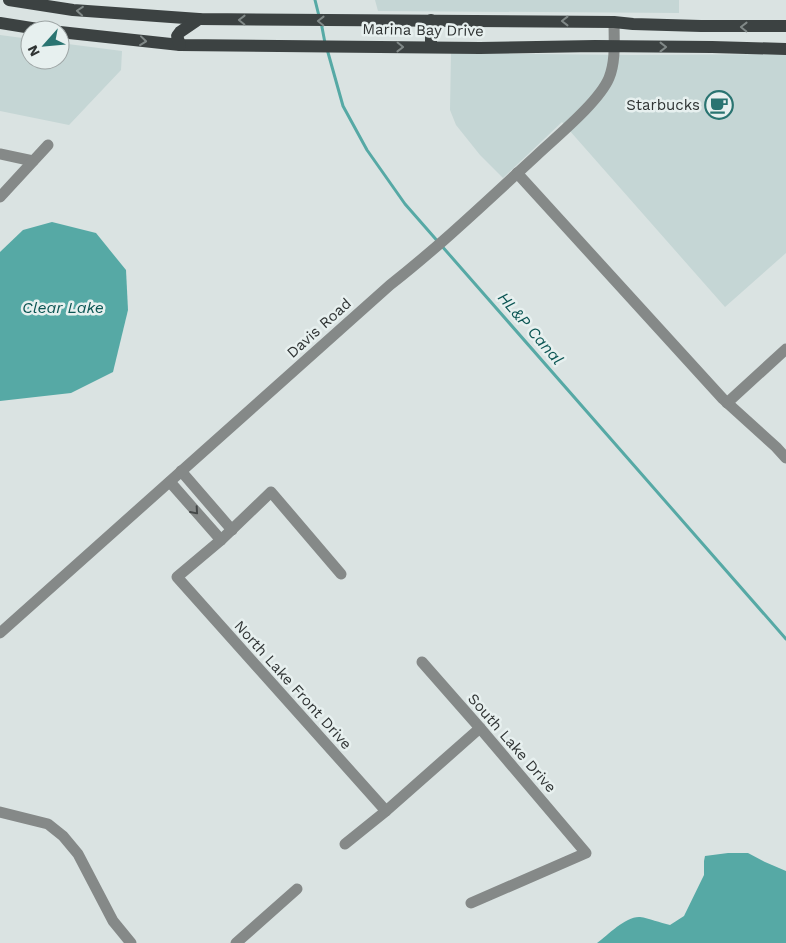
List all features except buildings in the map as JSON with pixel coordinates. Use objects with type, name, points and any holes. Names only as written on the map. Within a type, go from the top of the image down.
[{"type":"main road","name":"Marina Bay Drive","points":[[10,0],[73,10],[198,19],[614,22],[712,26],[786,26]]},
{"type":"main road","points":[[180,44],[177,36],[198,19]]},
{"type":"main road","points":[[431,20],[432,47]]},
{"type":"main road","points":[[0,23],[20,26]]},
{"type":"main road","points":[[712,26],[712,47]]},
{"type":"main road","points":[[762,49],[767,27]]},
{"type":"main road","name":"Marina Bay Drive","points":[[70,33],[180,44],[786,49]]},
{"type":"street","name":"Davis Road","points":[[0,633],[383,292],[420,262],[571,124],[604,88],[609,78],[614,63],[614,22]]},
{"type":"street","points":[[0,196],[48,145]]},
{"type":"street","points":[[0,154],[33,161]]},
{"type":"street","points":[[517,173],[727,403],[786,458]]},
{"type":"street","points":[[727,403],[786,349]]},
{"type":"street","points":[[181,471],[232,530]]},
{"type":"street","points":[[170,482],[221,540],[272,492],[341,574]]},
{"type":"street","name":"North Lake Front Drive","points":[[221,540],[177,577],[178,579],[386,811]]},
{"type":"street","name":"South Lake Drive","points":[[422,662],[586,853],[471,903]]},
{"type":"street","points":[[345,844],[386,811],[480,728]]},
{"type":"street","points":[[0,812],[19,815],[48,824],[63,836],[78,854],[113,921],[131,943]]},
{"type":"street","points":[[236,943],[298,889]]},
{"type":"shaded area","points":[[375,0],[679,0],[679,13],[378,11]]},
{"type":"shaded area","points":[[0,35],[20,38],[20,70],[70,70],[70,44],[122,51],[121,70],[69,125],[0,111]]},
{"type":"shaded area","points":[[451,53],[786,54],[786,253],[725,307],[562,122],[503,178],[480,155],[456,125],[450,110]]},
{"type":"water","name":"Clear Lake","points":[[52,222],[96,233],[126,270],[128,310],[113,372],[71,393],[0,401],[0,252],[23,230]]},
{"type":"water","points":[[748,853],[786,871],[786,943],[597,943],[623,923],[635,918],[640,917],[670,925],[684,916],[704,875],[705,856]]},
{"type":"waterway","name":"HL&P Canal","points":[[315,0],[319,16]]},
{"type":"waterway","name":"HL&P Canal","points":[[321,22],[325,43]]},
{"type":"waterway","name":"HL&P Canal","points":[[327,49],[343,106],[367,150],[405,204],[786,639]]},
{"type":"place","name":"Starbucks","points":[[719,105]]}]
